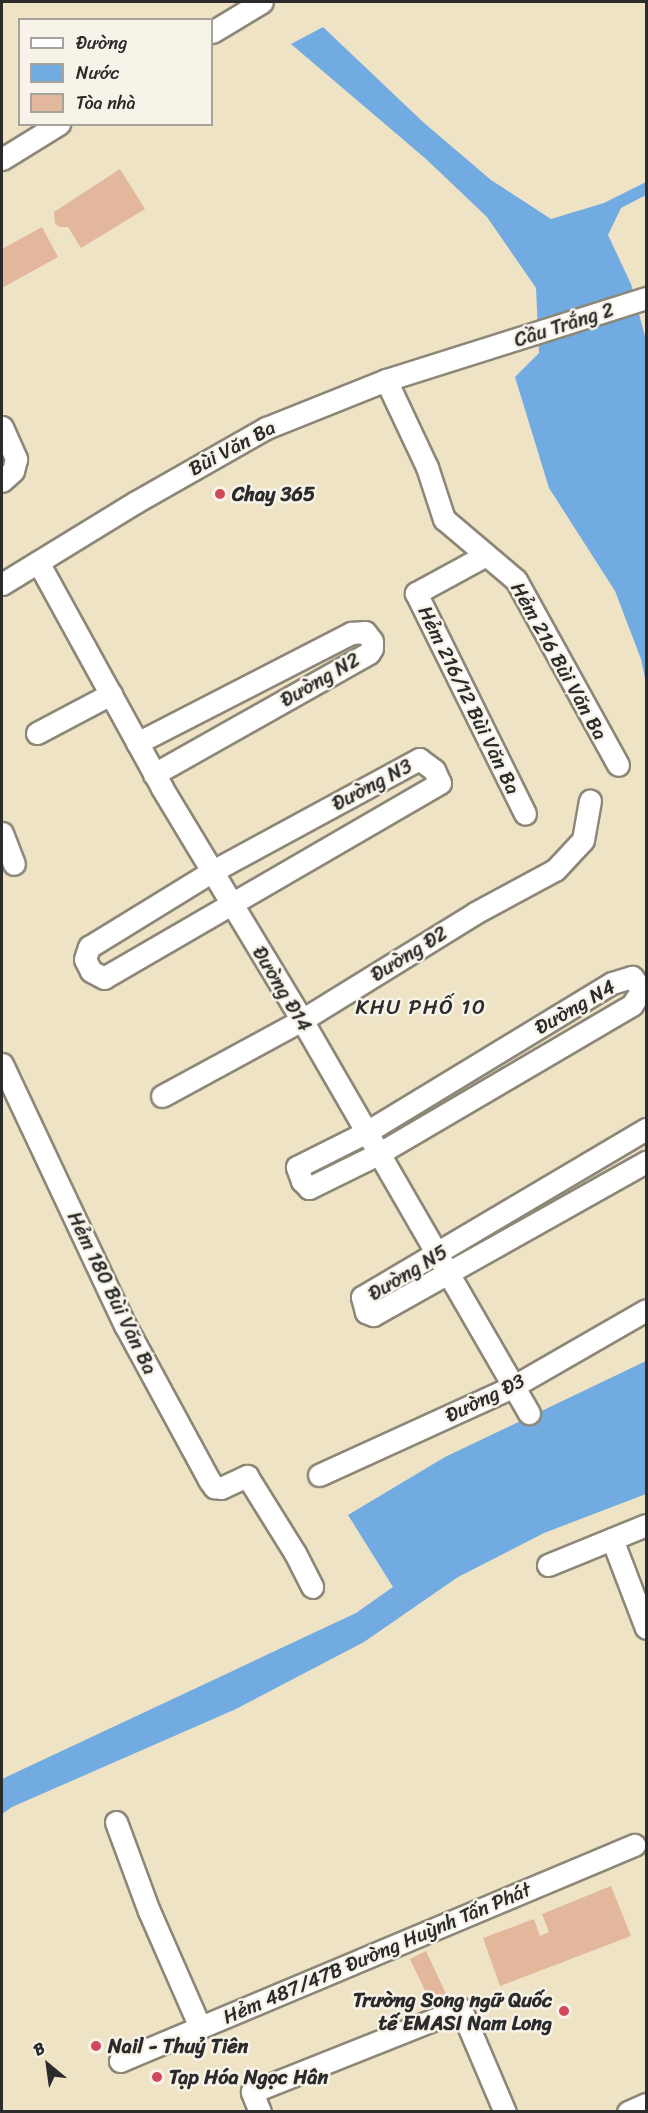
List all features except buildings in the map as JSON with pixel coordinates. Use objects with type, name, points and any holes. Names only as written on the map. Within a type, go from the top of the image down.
[{"type":"street","points":[[213,31],[262,2]]},
{"type":"street","points":[[2,159],[57,126]]},
{"type":"street","name":"Cầu Trắng 2","points":[[481,352],[646,298]]},
{"type":"street","name":"Bùi Văn Ba","points":[[2,584],[136,502],[266,428],[386,380],[481,352]]},
{"type":"street","name":"Hẻm 216 Bùi Văn Ba","points":[[386,380],[427,468],[444,519],[516,580],[618,765]]},
{"type":"street","points":[[2,427],[15,452],[16,463],[10,474],[2,481]]},
{"type":"street","name":"Hẻm 216/12 Bùi Văn Ba","points":[[486,555],[416,593],[525,814]]},
{"type":"street","name":"Đường Đ14","points":[[38,562],[154,774],[302,1020],[365,1133],[530,1413]]},
{"type":"street","name":"Đường N2","points":[[137,743],[351,633],[365,632],[372,641],[369,653],[154,774]]},
{"type":"street","points":[[37,733],[111,694]]},
{"type":"street","name":"Đường N3","points":[[211,872],[419,759],[434,770],[440,783],[232,906]]},
{"type":"street","name":"Đường Đ2","points":[[162,1096],[302,1020],[475,913],[555,870],[583,840],[590,801]]},
{"type":"street","points":[[2,833],[14,864]]},
{"type":"street","points":[[211,872],[89,947],[85,959],[92,971],[104,978],[232,906]]},
{"type":"street","name":"Đường N4","points":[[632,977],[642,990],[632,1005],[378,1154],[309,1188],[302,1181],[297,1167],[365,1133],[612,983],[632,977]]},
{"type":"street","name":"Hẻm 180 Bùi Văn Ba","points":[[2,1064],[125,1325],[213,1487],[221,1488],[246,1475],[296,1553],[312,1587]]},
{"type":"street","name":"Đường N5","points":[[646,1129],[437,1255],[362,1297],[366,1312],[373,1315],[448,1275],[646,1162]]},
{"type":"street","name":"Đường Đ3","points":[[319,1475],[514,1386],[646,1310]]},
{"type":"street","points":[[548,1565],[646,1525]]},
{"type":"street","points":[[612,1539],[646,1628]]},
{"type":"street","points":[[116,1822],[150,1911],[200,2027]]},
{"type":"street","name":"Hẻm 487/47B Đường Huỳnh Tấn Phát","points":[[120,2061],[634,1845]]},
{"type":"street","points":[[260,2112],[252,2092],[461,2010],[505,2112]]},
{"type":"street","points":[[628,2112],[646,2104]]},
{"type":"water","points":[[323,27],[423,122],[491,180],[551,219],[604,203],[646,182],[646,195],[621,208],[608,235],[631,284],[646,340],[646,683],[641,659],[615,591],[549,488],[515,377],[539,353],[536,288],[487,217],[426,159],[291,44]]},
{"type":"water","points":[[646,1361],[646,1494],[544,1533],[458,1577],[364,1642],[236,1709],[12,1807],[2,1814],[2,1779],[356,1613],[393,1587],[348,1515],[445,1457]]},
{"type":"place","name":"Chay 365","points":[[220,494]]},
{"type":"place","name":"Trường Song ngữ Quốc tế EMASI Nam Long","points":[[564,2011]]},
{"type":"place","name":"Nail - Thuỷ Tiên","points":[[96,2046]]},
{"type":"place","name":"Tạp Hóa Ngọc Hân","points":[[157,2077]]},
{"type":"district","name":"KHU PHỐ 10","points":[[421,1007]]}]
